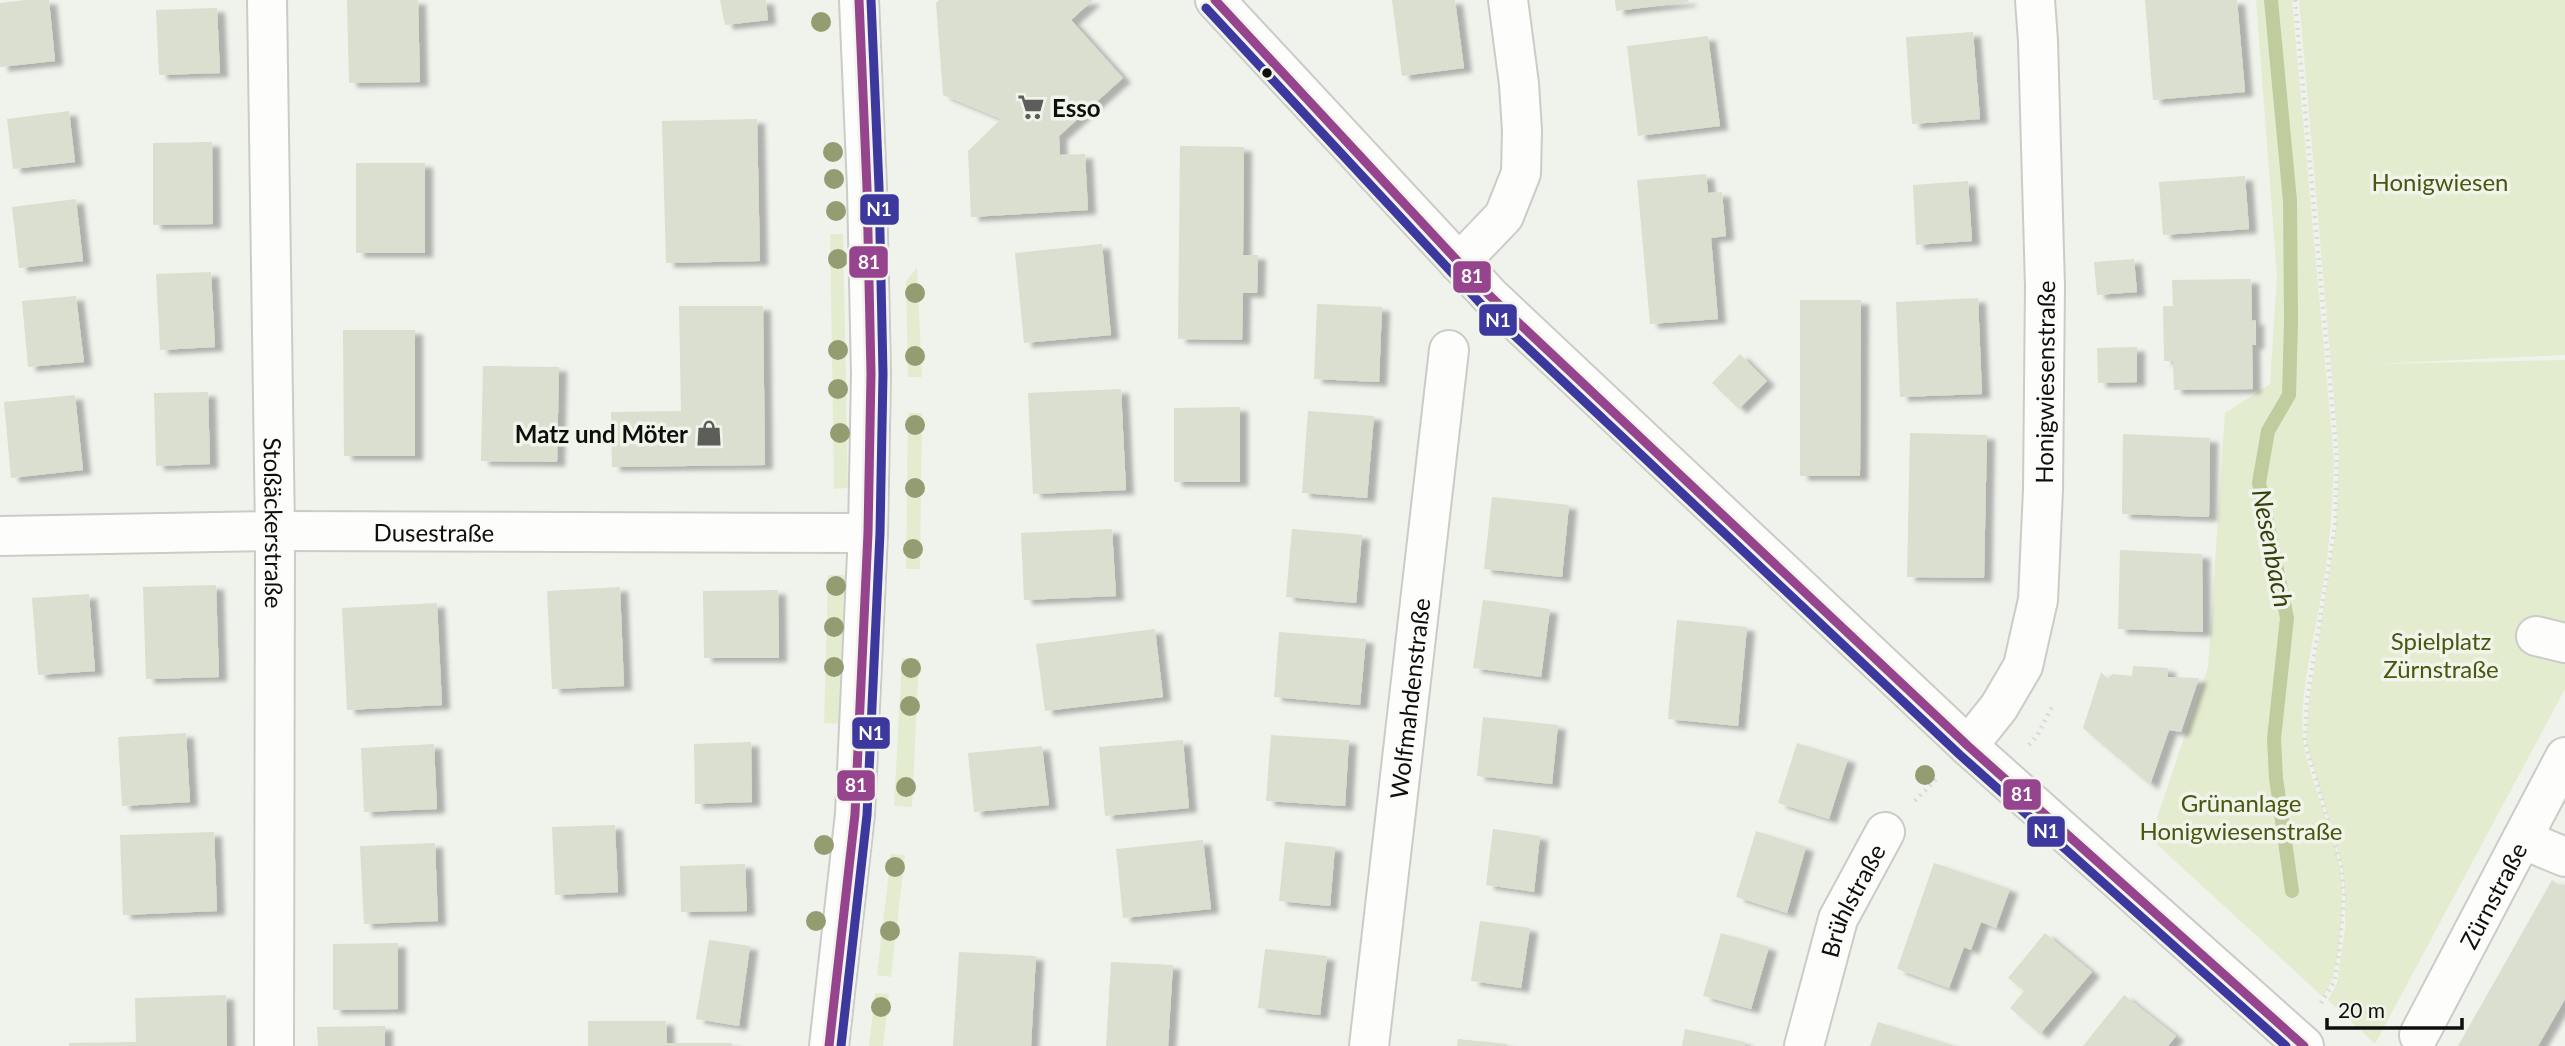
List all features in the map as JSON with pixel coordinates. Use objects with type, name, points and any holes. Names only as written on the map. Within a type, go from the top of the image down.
[{"type":"street","name":"Stoßäckerstraße","points":[[267,0],[275,531],[274,1046]]},
{"type":"street","points":[[829,1046],[855,814],[868,533],[871,374],[859,0]]},
{"type":"street","points":[[1215,0],[1490,296],[1968,746],[2301,1043]]},
{"type":"street","points":[[1460,263],[1504,216],[1521,173],[1519,84],[1508,0]]},
{"type":"street","name":"Honigwiesenstraße","points":[[1968,746],[2000,707],[2023,666],[2038,600],[2043,490],[2045,286],[2035,0]]},
{"type":"street","name":"Wolfmahdenstraße","points":[[1369,1046],[1449,350]]},
{"type":"street","name":"Dusestraße","points":[[0,536],[275,531],[868,533]]},
{"type":"street","name":"Zürnstraße","points":[[2419,1035],[2565,757]]},
{"type":"street","name":"Brühlstraße","points":[[1804,1046],[1838,919],[1885,832]]},
{"type":"street","points":[[2522,839],[2565,857]]},
{"type":"path","points":[[2295,0],[2337,459],[2335,526],[2307,700],[2305,742],[2341,866],[2344,895],[2334,982],[2301,1043]]},
{"type":"path","name":"Brühlstraße","points":[[1885,832],[1968,746]]},
{"type":"green space","name":"Grünanlage Honigwiesenstraße","points":[[2256,0],[2292,0],[2334,458],[2329,541],[2305,688],[2302,727],[2307,761],[2337,852],[2342,886],[2337,957],[2332,978],[2323,997],[2150,838],[2208,667],[2225,413],[2270,384],[2277,276]]},
{"type":"green space","points":[[2299,0],[2565,0],[2565,355],[2374,364],[2565,360],[2565,689],[2375,1044],[2328,1000],[2337,983],[2345,929],[2345,895],[2342,866],[2306,742],[2309,700],[2336,527],[2339,458]]},
{"type":"green space","points":[[830,234],[843,234],[848,488],[834,489]]},
{"type":"green space","points":[[917,267],[922,377],[908,377],[906,282]]},
{"type":"green space","points":[[908,413],[922,413],[920,569],[906,569]]},
{"type":"green space","points":[[828,575],[845,575],[841,724],[824,723]]},
{"type":"green space","points":[[902,658],[919,659],[912,807],[894,806]]},
{"type":"green space","points":[[891,854],[905,855],[891,977],[877,975]]},
{"type":"green space","points":[[875,993],[889,994],[883,1046],[869,1046]]},
{"type":"building","points":[[49,0],[55,61],[0,67],[0,3]]},
{"type":"building","points":[[347,0],[418,0],[420,82],[349,83]]},
{"type":"building","points":[[720,0],[766,0],[768,20],[725,25]]},
{"type":"building","points":[[939,0],[1093,0],[1071,20],[1123,78],[1059,136],[1060,155],[1085,154],[1088,210],[971,217],[968,151],[1001,119],[943,95],[936,3]]},
{"type":"building","points":[[1392,0],[1455,0],[1464,68],[1402,76]]},
{"type":"building","points":[[1615,0],[1688,0],[1689,2],[1616,11]]},
{"type":"building","points":[[2145,0],[2237,0],[2245,92],[2153,100]]},
{"type":"building","points":[[217,8],[220,73],[159,75],[156,10]]},
{"type":"building","points":[[1973,32],[1980,119],[1912,124],[1906,37]]},
{"type":"building","points":[[1708,36],[1720,126],[1638,136],[1627,46]]},
{"type":"building","points":[[69,111],[75,162],[13,169],[7,119]]},
{"type":"building","points":[[757,119],[760,261],[666,263],[662,121]]},
{"type":"building","points":[[212,142],[213,224],[153,225],[153,143]]},
{"type":"building","points":[[1180,146],[1244,147],[1243,255],[1258,255],[1257,293],[1243,293],[1242,340],[1178,339]]},
{"type":"building","points":[[356,163],[425,163],[425,253],[356,253]]},
{"type":"building","points":[[1706,174],[1708,193],[1722,192],[1726,236],[1711,238],[1718,319],[1650,324],[1637,180]]},
{"type":"building","points":[[2245,176],[2249,229],[2163,235],[2159,182]]},
{"type":"building","points":[[1968,181],[1972,241],[1916,245],[1913,185]]},
{"type":"building","points":[[76,199],[83,261],[19,268],[12,207]]},
{"type":"building","points":[[1102,244],[1111,335],[1024,343],[1015,253]]},
{"type":"building","points":[[2134,259],[2137,292],[2097,295],[2094,262]]},
{"type":"building","points":[[211,272],[215,347],[160,350],[156,274]]},
{"type":"building","points":[[2251,279],[2252,321],[2256,320],[2256,345],[2252,345],[2253,389],[2174,390],[2173,361],[2164,361],[2163,306],[2173,306],[2172,280]]},
{"type":"building","points":[[76,296],[84,362],[28,367],[22,301]]},
{"type":"building","points":[[1978,298],[1982,394],[1900,397],[1896,302]]},
{"type":"building","points":[[1800,300],[1861,300],[1860,476],[1800,476]]},
{"type":"building","points":[[1317,304],[1382,307],[1379,382],[1314,379]]},
{"type":"building","points":[[679,306],[763,306],[765,465],[612,467],[611,412],[681,411]]},
{"type":"building","points":[[343,330],[415,330],[415,456],[344,456]]},
{"type":"building","points":[[2137,347],[2137,382],[2098,383],[2097,348]]},
{"type":"building","points":[[1740,354],[1767,381],[1739,409],[1712,383]]},
{"type":"building","points":[[483,366],[559,367],[557,462],[481,461]]},
{"type":"building","points":[[1121,389],[1126,490],[1033,494],[1028,393]]},
{"type":"building","points":[[208,392],[210,464],[156,466],[154,393]]},
{"type":"building","points":[[75,395],[83,470],[11,478],[4,402]]},
{"type":"building","points":[[1240,407],[1240,482],[1174,482],[1174,408]]},
{"type":"building","points":[[1308,411],[1374,416],[1367,498],[1302,493]]},
{"type":"building","points":[[1910,433],[1987,435],[1984,578],[1907,577]]},
{"type":"building","points":[[2123,434],[2210,438],[2209,517],[2122,514]]},
{"type":"building","points":[[1492,497],[1569,505],[1562,577],[1484,569]]},
{"type":"building","points":[[1112,529],[1116,596],[1024,600],[1021,533]]},
{"type":"building","points":[[1292,529],[1362,535],[1356,603],[1286,597]]},
{"type":"building","points":[[2120,550],[2202,554],[2203,632],[2118,629]]},
{"type":"building","points":[[216,585],[219,677],[146,679],[143,587]]},
{"type":"building","points":[[620,587],[624,686],[552,689],[547,591]]},
{"type":"building","points":[[778,590],[779,658],[704,658],[703,591]]},
{"type":"building","points":[[89,594],[95,671],[38,675],[32,598]]},
{"type":"building","points":[[1483,600],[1550,609],[1541,677],[1473,668]]},
{"type":"building","points":[[437,603],[442,705],[347,710],[342,608]]},
{"type":"building","points":[[1677,620],[1747,627],[1738,726],[1668,719]]},
{"type":"building","points":[[1155,629],[1163,697],[1045,711],[1036,644]]},
{"type":"building","points":[[1279,632],[1366,639],[1360,705],[1274,697]]},
{"type":"building","points":[[2133,666],[2168,668],[2168,677],[2199,678],[2181,732],[2169,730],[2150,785],[2083,728],[2101,672],[2108,679],[2112,674],[2132,676]]},
{"type":"building","points":[[1483,717],[1558,725],[1552,784],[1477,776]]},
{"type":"building","points":[[186,733],[190,802],[122,806],[118,737]]},
{"type":"building","points":[[1271,735],[1349,740],[1345,806],[1266,801]]},
{"type":"building","points":[[1183,740],[1189,808],[1105,816],[1099,747]]},
{"type":"building","points":[[751,742],[752,802],[695,804],[694,744]]},
{"type":"building","points":[[1797,743],[1848,759],[1829,819],[1778,803]]},
{"type":"building","points":[[434,744],[437,809],[364,812],[361,748]]},
{"type":"building","points":[[1042,746],[1049,805],[974,812],[968,753]]},
{"type":"building","points":[[615,825],[618,892],[555,895],[552,827]]},
{"type":"building","points":[[1493,829],[1540,836],[1534,892],[1486,885]]},
{"type":"building","points":[[1756,831],[1806,847],[1787,913],[1736,897]]},
{"type":"building","points":[[214,832],[217,911],[123,915],[120,835]]},
{"type":"building","points":[[1203,840],[1211,909],[1123,918],[1116,849]]},
{"type":"building","points":[[1285,842],[1335,847],[1330,906],[1279,901]]},
{"type":"building","points":[[435,843],[438,921],[364,924],[360,846]]},
{"type":"building","points":[[1934,863],[2010,889],[1996,928],[1981,922],[1971,950],[1964,947],[1949,988],[1897,969]]},
{"type":"building","points":[[745,864],[747,911],[681,912],[680,866]]},
{"type":"building","points":[[2552,880],[2565,888],[2565,999],[2538,1046],[2458,1046]]},
{"type":"building","points":[[1480,921],[1530,928],[1521,988],[1471,981]]},
{"type":"building","points":[[1721,933],[1769,947],[1751,1009],[1703,996]]},
{"type":"building","points":[[2045,933],[2092,972],[2040,1034],[2010,1008],[2024,991],[2008,978]]},
{"type":"building","points":[[709,940],[750,946],[739,1026],[696,1019]]},
{"type":"building","points":[[398,943],[398,1009],[333,1010],[333,944]]},
{"type":"building","points":[[1265,949],[1327,956],[1320,1015],[1258,1008]]},
{"type":"building","points":[[959,952],[1036,956],[1031,1046],[953,1046]]},
{"type":"building","points":[[1111,962],[1173,965],[1168,1046],[1106,1046]]},
{"type":"building","points":[[226,995],[227,1046],[69,1046],[69,1043],[136,1042],[135,998]]},
{"type":"building","points":[[2124,995],[2176,1036],[2168,1046],[2083,1046]]},
{"type":"building","points":[[588,1021],[666,1021],[667,1043],[732,1043],[732,1046],[588,1046]]},
{"type":"building","points":[[1878,1022],[1952,1045],[1952,1046],[1870,1046]]},
{"type":"building","points":[[385,1026],[385,1046],[318,1046],[317,1027]]},
{"type":"building","points":[[1685,1029],[1745,1042],[1745,1046],[1682,1046]]},
{"type":"building","points":[[1458,1039],[1507,1044],[1507,1046],[1457,1046]]},
{"type":"waterway","name":"Nesenbach","points":[[2271,0],[2290,201],[2291,322],[2289,395],[2268,431],[2259,483],[2287,618],[2274,739],[2276,778],[2292,891]]},
{"type":"transit line","name":"81","points":[[829,1046],[855,814],[868,533],[871,374],[859,0]]},
{"type":"transit line","name":"N1","points":[[841,1046],[867,815],[880,533],[883,374],[871,0]]},
{"type":"transit line","name":"81","points":[[1215,0],[1490,296],[1968,746],[2304,1046]]},
{"type":"transit line","name":"N1","points":[[1206,8],[1482,305],[1960,755],[2286,1046]]},
{"type":"place","name":"Esso","points":[[1031,107]]},
{"type":"place","name":"Matz und Möter","points":[[709,433]]},
{"type":"park label","name":"Honigwiesen","points":[[2440,181]]},
{"type":"park label","name":"Spielplatz Zürnstraße","points":[[2441,654]]}]
